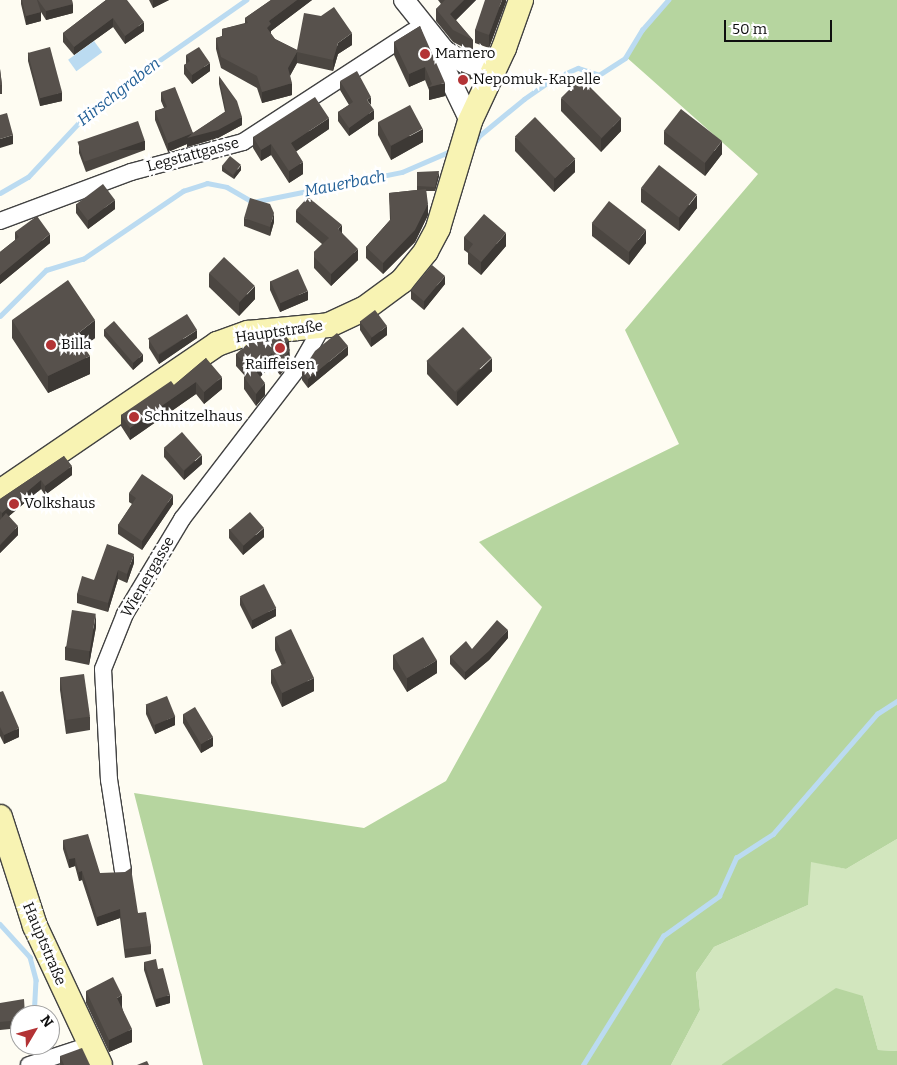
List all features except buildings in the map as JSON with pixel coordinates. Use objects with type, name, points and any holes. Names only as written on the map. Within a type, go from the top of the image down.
[{"type":"main road","name":"Hauptstraße","points":[[0,492],[217,344],[256,332],[322,327],[376,301],[414,267],[438,228],[470,121],[513,27],[521,0]]},
{"type":"main road","name":"Hauptstraße","points":[[0,818],[32,917],[95,1055]]},
{"type":"street","points":[[404,0],[426,31],[470,121]]},
{"type":"street","points":[[426,31],[456,59],[491,74]]},
{"type":"street","name":"Legstattgasse","points":[[0,221],[131,172],[243,142],[426,31]]},
{"type":"street","name":"Wienergasse","points":[[123,871],[109,780],[103,669],[124,614],[182,519],[301,364],[322,327]]},
{"type":"street","points":[[29,1065],[57,1056],[95,1055]]},
{"type":"green space","points":[[668,0],[897,0],[897,839],[846,869],[811,862],[808,905],[714,947],[696,973],[700,1010],[671,1065],[203,1065],[134,793],[364,828],[446,781],[542,607],[479,542],[679,444],[625,330],[758,174],[625,56]]},
{"type":"green space","points":[[897,839],[897,1051],[878,1050],[863,996],[721,1065],[671,1065],[700,1010],[696,973],[714,947],[808,905],[810,861],[846,869]]},
{"type":"green space","points":[[836,988],[863,996],[878,1050],[897,1051],[897,1065],[721,1065]]},
{"type":"water","points":[[94,41],[102,52],[76,71],[68,60]]},
{"type":"waterway","name":"Hirschgraben","points":[[0,193],[28,177],[87,114],[124,85],[246,0]]},
{"type":"waterway","name":"Mauerbach","points":[[474,144],[479,136],[524,99],[553,79],[578,68],[599,75],[625,58],[642,30],[668,0]]},
{"type":"waterway","name":"Mauerbach","points":[[0,316],[46,270],[83,259],[183,191],[207,183],[227,187],[253,202],[402,172],[453,150]]},
{"type":"waterway","points":[[583,1065],[663,936],[719,896],[736,858],[773,834],[877,714],[897,701]]},
{"type":"waterway","name":"Mauerbach","points":[[0,924],[30,957],[36,980],[35,1005]]},
{"type":"place","name":"Marnero","points":[[425,54]]},
{"type":"place","name":"Nepomuk-Kapelle","points":[[463,80]]},
{"type":"place","name":"Billa","points":[[51,345]]},
{"type":"place","name":"Raiffeisen","points":[[280,348]]},
{"type":"place","name":"Schnitzelhaus","points":[[134,417]]},
{"type":"place","name":"Volkshaus","points":[[14,504]]}]
